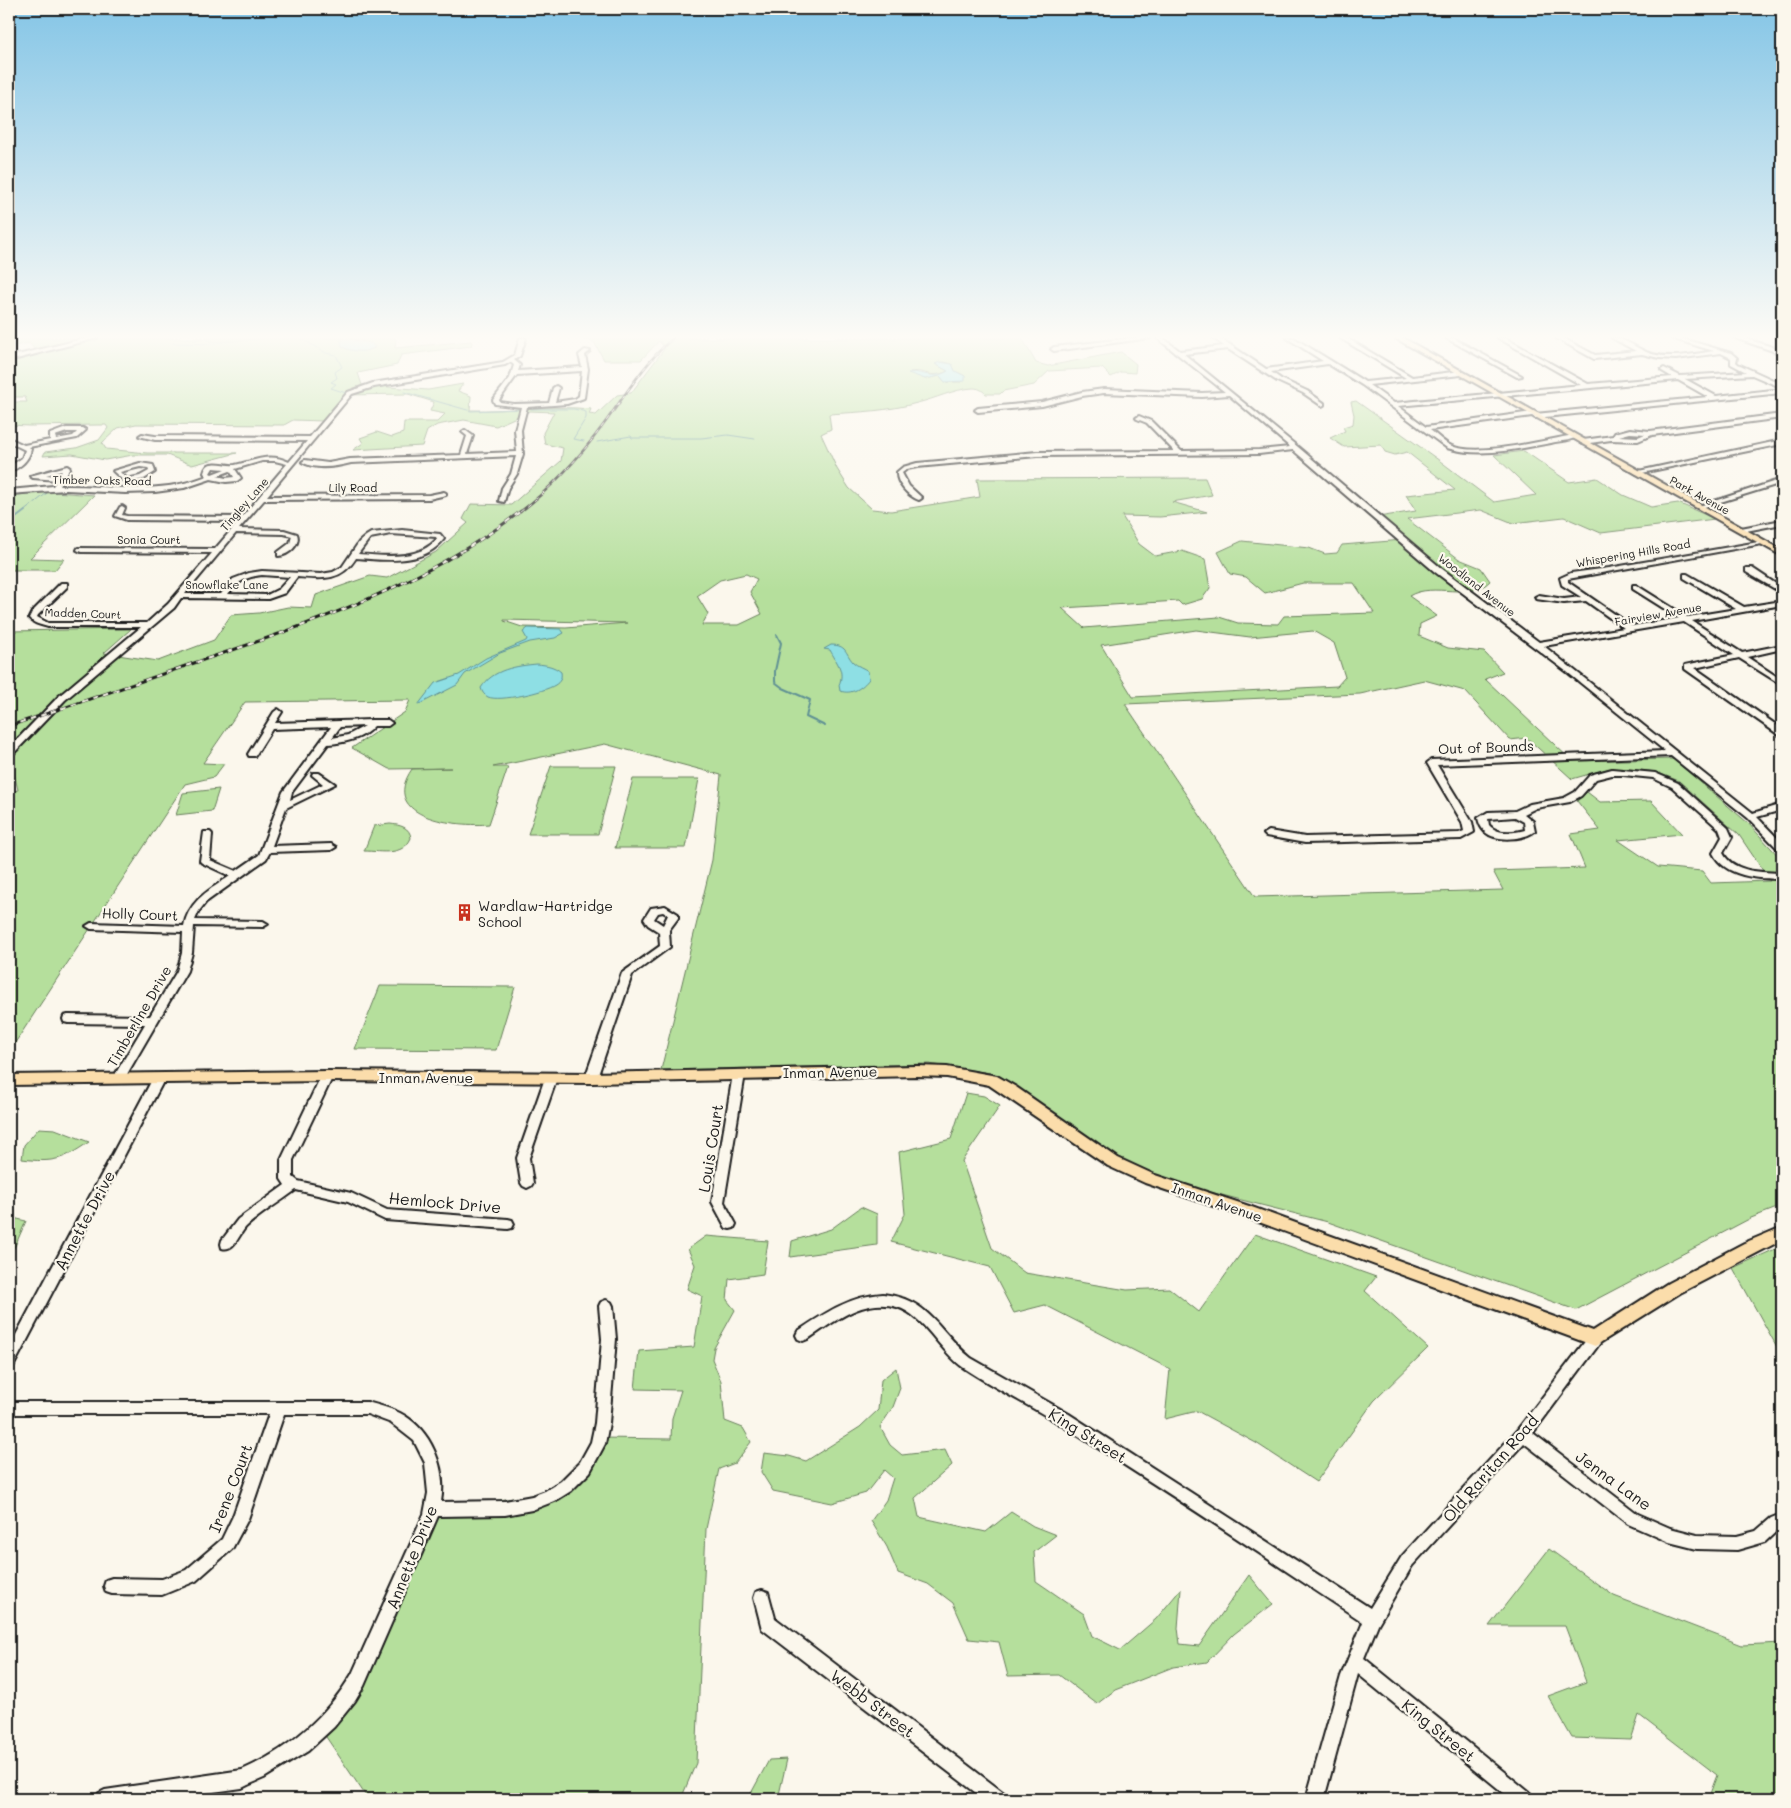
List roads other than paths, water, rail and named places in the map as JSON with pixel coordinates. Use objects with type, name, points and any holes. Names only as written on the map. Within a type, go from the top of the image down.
[{"type":"main road","name":"Park Avenue","points":[[1547,422],[1782,553]]},
{"type":"main road","name":"Inman Avenue","points":[[9,1080],[328,1076],[591,1078],[739,1074],[947,1072],[992,1080],[1011,1091],[1113,1162],[1150,1180],[1243,1210],[1595,1340]]},
{"type":"main road","name":"Old Raritan Road","points":[[1595,1340],[1674,1288],[1782,1233]]},
{"type":"street","name":"Tingley Lane","points":[[9,753],[62,698],[148,626],[179,596],[325,422]]},
{"type":"street","points":[[502,501],[505,488],[514,474],[520,454],[518,430],[520,422]]},
{"type":"street","points":[[1149,422],[1179,452]]},
{"type":"street","name":"Woodland Avenue","points":[[1266,422],[1438,570],[1537,645],[1751,816],[1782,848]]},
{"type":"street","points":[[1417,422],[1449,447],[1469,452],[1574,437]]},
{"type":"street","points":[[1426,429],[1477,422]]},
{"type":"street","points":[[1583,442],[1616,438],[1637,439],[1646,437],[1650,433],[1733,422]]},
{"type":"street","points":[[463,457],[470,436],[465,432]]},
{"type":"street","points":[[142,436],[156,438],[311,439]]},
{"type":"street","points":[[9,440],[26,446],[53,440]]},
{"type":"street","points":[[1637,472],[1782,442]]},
{"type":"street","points":[[9,470],[26,457],[28,449],[26,446]]},
{"type":"street","points":[[919,498],[910,492],[899,473],[902,470],[917,465],[1015,456],[1267,452],[1296,448]]},
{"type":"street","name":"Timber Oaks Road","points":[[9,491],[55,488],[123,491],[161,490],[190,485],[251,463],[305,462],[313,465],[350,461],[520,454]]},
{"type":"street","points":[[123,491],[133,480],[149,475],[153,469],[151,466],[140,465],[116,472],[126,481],[133,480]]},
{"type":"street","points":[[212,477],[228,480],[237,479],[239,478],[233,468]]},
{"type":"street","points":[[55,488],[61,478]]},
{"type":"street","points":[[1699,507],[1782,481]]},
{"type":"street","name":"Lily Road","points":[[263,498],[429,497],[444,494]]},
{"type":"street","points":[[122,508],[118,516],[127,518],[244,520]]},
{"type":"street","points":[[1741,530],[1782,522]]},
{"type":"street","points":[[234,531],[284,532],[295,536],[295,542],[281,554]]},
{"type":"street","points":[[223,596],[235,581],[248,575],[329,575],[340,572],[367,538],[379,533],[434,534],[441,539],[423,553],[412,556],[354,556]]},
{"type":"street","name":"Whispering Hills Road","points":[[1631,630],[1565,583],[1564,578],[1572,575],[1762,542]]},
{"type":"street","name":"Sonia Court","points":[[81,550],[217,551]]},
{"type":"street","points":[[1749,570],[1782,591]]},
{"type":"street","name":"Snowflake Lane","points":[[179,596],[262,597],[274,595],[282,591],[296,574]]},
{"type":"street","points":[[1687,576],[1743,610]]},
{"type":"street","name":"Madden Court","points":[[64,585],[35,614],[33,618],[35,620],[48,624],[148,626]]},
{"type":"street","points":[[1636,587],[1782,683]]},
{"type":"street","points":[[1539,597],[1564,601],[1587,599]]},
{"type":"street","name":"Fairview Avenue","points":[[1537,645],[1782,603]]},
{"type":"street","points":[[1782,647],[1688,667],[1782,733]]},
{"type":"street","points":[[252,754],[278,712]]},
{"type":"street","points":[[325,741],[334,742],[362,732],[372,723]]},
{"type":"street","points":[[271,726],[388,723]]},
{"type":"street","name":"Timberline Drive","points":[[119,1078],[182,972],[187,953],[189,926],[194,910],[202,900],[263,857],[288,792],[338,724]]},
{"type":"street","name":"Out of Bounds","points":[[1269,834],[1305,840],[1462,836],[1469,832],[1467,822],[1431,763],[1673,753]]},
{"type":"street","points":[[1517,814],[1533,806],[1573,798],[1593,777],[1612,772],[1646,774],[1665,780],[1683,791],[1723,828],[1727,837],[1718,853],[1726,864],[1746,872],[1782,876]]},
{"type":"street","points":[[282,807],[330,784],[316,775]]},
{"type":"street","points":[[1751,816],[1782,807]]},
{"type":"street","points":[[207,834],[205,861],[237,875]]},
{"type":"street","points":[[267,849],[331,847]]},
{"type":"street","name":"Holly Court","points":[[91,926],[264,924]]},
{"type":"street","points":[[591,1078],[627,972],[665,947],[664,930]]},
{"type":"street","points":[[68,1019],[153,1020]]},
{"type":"street","name":"Louis Court","points":[[730,1224],[718,1202],[739,1074]]},
{"type":"street","points":[[227,1244],[242,1223],[294,1185],[287,1179],[287,1160],[328,1076]]},
{"type":"street","name":"Annette Drive","points":[[9,1361],[14,1343],[159,1078]]},
{"type":"street","points":[[528,1182],[523,1158],[551,1078]]},
{"type":"street","name":"Hemlock Drive","points":[[294,1185],[351,1198],[385,1215],[508,1224]]},
{"type":"street","name":"King Street","points":[[803,1335],[842,1309],[870,1299],[890,1300],[906,1304],[922,1316],[959,1357],[1062,1418],[1372,1619]]},
{"type":"street","points":[[432,1509],[505,1508],[532,1504],[566,1486],[585,1467],[598,1444],[602,1423],[609,1339],[606,1306]]},
{"type":"street","name":"Old Raritan Road","points":[[1315,1799],[1349,1676],[1372,1619],[1407,1561],[1523,1434],[1595,1340]]},
{"type":"street","name":"Irene Court","points":[[112,1586],[162,1586],[192,1576],[227,1544],[240,1518],[279,1407]]},
{"type":"street","name":"Annette Drive","points":[[9,1408],[367,1408],[387,1413],[405,1422],[424,1444],[432,1462],[436,1482],[432,1509],[358,1680],[339,1708],[316,1734],[273,1765],[242,1779],[106,1799]]},
{"type":"street","name":"Jenna Lane","points":[[1523,1434],[1633,1519],[1669,1535],[1704,1543],[1737,1543],[1760,1537],[1776,1523]]},
{"type":"street","name":"Webb Street","points":[[762,1598],[768,1624],[998,1799]]},
{"type":"street","name":"King Street","points":[[1355,1661],[1524,1799]]},
{"type":"water","points":[[528,628],[561,629],[564,633],[555,638],[530,642],[500,653],[465,674],[457,685],[418,705],[435,683],[459,675],[486,658],[526,641],[527,639],[523,632]]},
{"type":"water","points":[[831,645],[843,648],[856,665],[868,671],[869,679],[860,688],[849,692],[840,691],[841,671],[830,650],[824,649]]},
{"type":"water","points":[[537,664],[550,666],[561,672],[559,681],[542,691],[522,696],[494,698],[488,697],[482,691],[481,688],[486,682],[498,673],[513,667]]},
{"type":"waterway","points":[[583,422],[573,439],[584,441]]},
{"type":"waterway","points":[[597,442],[631,436],[632,438],[701,438],[728,435],[755,439]]},
{"type":"waterway","points":[[23,512],[47,493]]},
{"type":"waterway","points":[[9,523],[25,511]]},
{"type":"waterway","points":[[777,635],[781,643],[775,671],[775,682],[783,688],[810,700],[806,717],[825,726]]},
{"type":"railway","points":[[520,512],[544,492],[575,460],[605,422]]},
{"type":"railway","points":[[9,726],[287,631],[369,599],[447,559],[485,537],[521,511]]},
{"type":"place","name":"Wardlaw-Hartridge School","points":[[464,913]]}]
